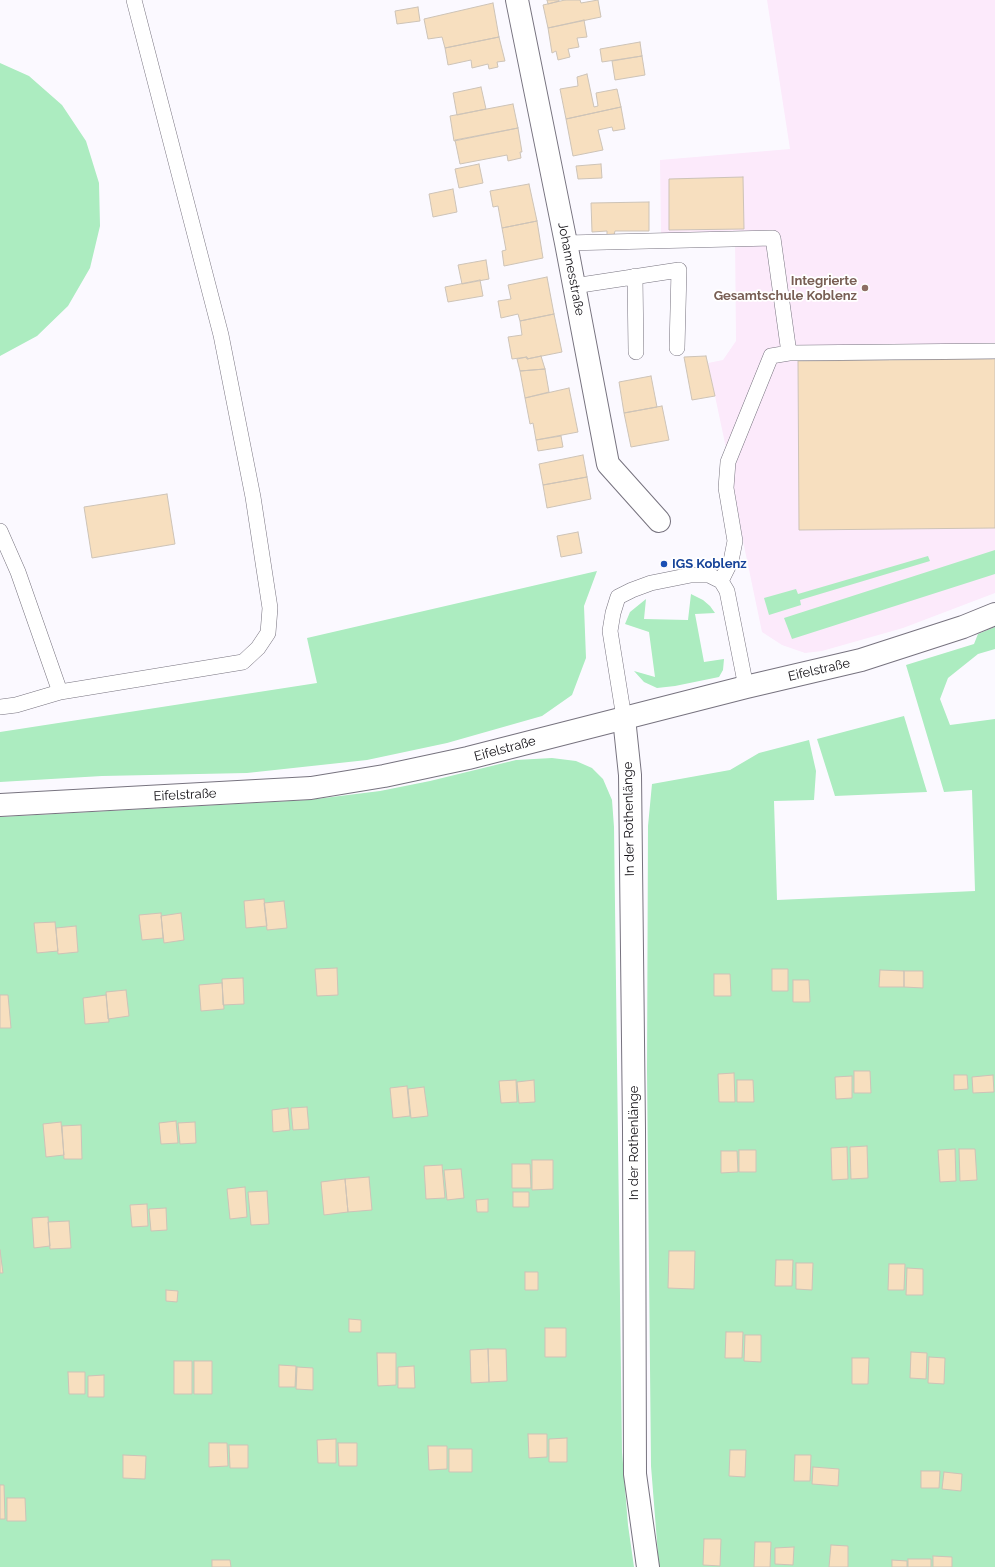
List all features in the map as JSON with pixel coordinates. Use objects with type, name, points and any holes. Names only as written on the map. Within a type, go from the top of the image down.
[{"type":"street","name":"Johannesstraße","points":[[517,0],[566,243],[608,464],[659,521]]},
{"type":"street","name":"Eifelstraße","points":[[0,805],[311,788],[384,776],[460,760],[746,687],[869,658],[963,627],[995,614]]},
{"type":"street","name":"In der Rothenlänge","points":[[624,718],[630,775],[634,1129],[635,1474],[648,1567]]},
{"type":"lane","points":[[0,707],[16,705],[60,692],[242,662],[258,648],[268,633],[270,608],[253,497],[221,335],[134,0]]},
{"type":"lane","points":[[566,243],[773,238],[789,353]]},
{"type":"lane","points":[[574,286],[679,270],[677,348]]},
{"type":"lane","points":[[635,276],[636,352]]},
{"type":"lane","points":[[720,581],[731,561],[735,541],[726,488],[728,462],[771,356],[789,353],[995,351]]},
{"type":"lane","points":[[0,531],[18,572],[60,692]]},
{"type":"lane","points":[[624,718],[610,631],[613,613],[618,597],[651,583],[691,575],[709,575],[720,581],[727,591],[746,687]]},
{"type":"shaded area","name":"Integrierte Gesamtschule Koblenz","points":[[767,0],[995,0],[995,593],[903,628],[822,651],[805,653],[782,645],[762,632],[708,363],[723,360],[736,341],[735,233],[661,234],[660,160],[790,149]]},
{"type":"green space","points":[[0,63],[29,76],[62,105],[86,141],[99,183],[100,226],[90,268],[68,306],[37,336],[0,356]]},
{"type":"green space","points":[[995,550],[995,574],[792,639],[784,618]]},
{"type":"green space","points":[[928,556],[930,561],[800,600],[801,605],[769,615],[764,598],[796,589],[798,594]]},
{"type":"green space","points":[[597,571],[584,606],[586,658],[572,695],[542,716],[447,743],[367,760],[247,773],[102,776],[0,782],[0,732],[317,683],[307,638]]},
{"type":"green space","points":[[691,594],[703,600],[715,613],[695,614],[704,662],[724,659],[723,670],[719,677],[657,688],[644,682],[634,671],[655,677],[649,632],[625,624],[630,612],[646,599],[644,619],[688,620]]},
{"type":"green space","points":[[995,627],[995,649],[978,654],[948,678],[940,699],[950,725],[995,719],[995,1567],[659,1567],[651,1466],[647,1070],[648,826],[652,784],[730,770],[759,753],[809,740],[816,771],[814,800],[774,801],[777,900],[975,891],[972,790],[944,792],[906,665],[974,644],[978,634]]},
{"type":"green space","points":[[904,716],[927,792],[835,796],[817,739]]},
{"type":"green space","points":[[552,758],[576,761],[592,768],[603,779],[612,800],[614,827],[622,1452],[628,1525],[634,1567],[0,1567],[0,817],[308,800],[380,791],[430,781],[516,760]]},
{"type":"building","points":[[547,0],[559,0],[559,1],[548,4]]},
{"type":"building","points":[[565,0],[580,0],[581,3],[598,0],[601,17],[548,28],[543,5]]},
{"type":"building","points":[[493,3],[499,37],[445,48],[442,37],[428,39],[424,19]]},
{"type":"building","points":[[418,7],[420,21],[397,24],[395,11]]},
{"type":"building","points":[[584,20],[587,37],[577,38],[579,47],[568,49],[570,57],[558,60],[556,51],[552,53],[548,28]]},
{"type":"building","points":[[499,37],[505,61],[497,62],[498,67],[489,69],[488,64],[472,68],[471,60],[448,65],[445,48]]},
{"type":"building","points":[[640,42],[642,56],[602,62],[600,49]]},
{"type":"building","points":[[642,56],[645,75],[615,80],[612,61]]},
{"type":"building","points":[[587,74],[594,107],[598,106],[596,93],[617,89],[621,107],[566,119],[560,89],[578,86],[577,77]]},
{"type":"building","points":[[481,87],[486,109],[457,115],[453,93]]},
{"type":"building","points":[[513,104],[518,128],[454,141],[450,116]]},
{"type":"building","points":[[621,107],[625,129],[613,131],[612,127],[598,130],[603,150],[573,156],[566,119]]},
{"type":"building","points":[[518,128],[522,152],[520,152],[521,158],[508,161],[507,155],[460,164],[455,140]]},
{"type":"building","points":[[479,164],[483,183],[459,188],[455,169]]},
{"type":"building","points":[[601,164],[602,178],[578,179],[576,166]]},
{"type":"building","points":[[743,177],[744,229],[669,230],[669,179]]},
{"type":"building","points":[[529,184],[537,221],[502,228],[498,206],[493,207],[490,191]]},
{"type":"building","points":[[453,189],[457,212],[433,217],[429,194]]},
{"type":"building","points":[[649,202],[649,231],[615,231],[614,235],[607,235],[607,231],[592,232],[591,203]]},
{"type":"building","points":[[537,221],[543,258],[504,266],[502,251],[506,250],[502,228]]},
{"type":"building","points":[[486,260],[489,279],[462,284],[458,265]]},
{"type":"building","points":[[547,277],[554,314],[520,321],[518,314],[501,318],[498,301],[511,299],[508,285]]},
{"type":"building","points":[[480,280],[483,296],[448,302],[445,287]]},
{"type":"building","points":[[554,314],[562,352],[527,359],[527,357],[512,359],[508,337],[522,335],[520,321]]},
{"type":"building","points":[[541,356],[545,369],[520,371],[517,359],[527,357],[527,359]]},
{"type":"building","points":[[706,356],[715,396],[692,400],[684,357]]},
{"type":"building","points":[[995,359],[995,528],[799,530],[798,361]]},
{"type":"building","points":[[545,369],[549,392],[525,398],[520,371]]},
{"type":"building","points":[[651,376],[657,407],[624,413],[619,382]]},
{"type":"building","points":[[569,388],[578,432],[536,440],[533,423],[530,424],[525,398]]},
{"type":"building","points":[[662,406],[669,440],[631,447],[624,413]]},
{"type":"building","points":[[561,436],[563,447],[538,451],[536,440]]},
{"type":"building","points":[[583,455],[587,477],[543,485],[539,464]]},
{"type":"building","points":[[587,477],[591,499],[547,508],[543,485]]},
{"type":"building","points":[[167,494],[175,544],[92,558],[84,507]]},
{"type":"building","points":[[578,532],[582,553],[561,557],[557,536]]},
{"type":"building","points":[[264,899],[267,926],[246,928],[244,901]]},
{"type":"building","points":[[284,901],[287,928],[267,930],[264,903]]},
{"type":"building","points":[[161,913],[163,938],[142,940],[139,915]]},
{"type":"building","points":[[181,913],[184,940],[164,943],[161,916]]},
{"type":"building","points":[[55,922],[58,951],[37,953],[34,923]]},
{"type":"building","points":[[76,926],[78,952],[58,954],[56,928]]},
{"type":"building","points":[[337,968],[338,995],[317,996],[315,969]]},
{"type":"building","points":[[772,969],[788,969],[788,991],[772,991]]},
{"type":"building","points":[[880,970],[904,971],[904,987],[879,987]]},
{"type":"building","points":[[904,971],[923,971],[923,988],[904,987]]},
{"type":"building","points":[[714,974],[730,974],[731,996],[714,996]]},
{"type":"building","points":[[243,978],[244,1004],[223,1005],[222,979]]},
{"type":"building","points":[[793,980],[809,980],[810,1002],[793,1002]]},
{"type":"building","points":[[222,983],[224,1009],[201,1011],[199,985]]},
{"type":"building","points":[[126,990],[129,1016],[108,1019],[106,992]]},
{"type":"building","points":[[0,995],[8,995],[11,1028],[0,1028]]},
{"type":"building","points":[[106,995],[109,1022],[85,1024],[83,998]]},
{"type":"building","points":[[854,1071],[870,1071],[871,1093],[854,1093]]},
{"type":"building","points":[[734,1073],[735,1102],[719,1102],[718,1074]]},
{"type":"building","points":[[954,1075],[967,1075],[968,1089],[954,1090]]},
{"type":"building","points":[[993,1075],[994,1092],[973,1093],[972,1077]]},
{"type":"building","points":[[852,1076],[852,1098],[836,1099],[835,1077]]},
{"type":"building","points":[[516,1080],[517,1102],[501,1103],[499,1081]]},
{"type":"building","points":[[534,1080],[535,1102],[519,1103],[517,1082]]},
{"type":"building","points":[[737,1080],[753,1080],[754,1102],[737,1102]]},
{"type":"building","points":[[407,1086],[410,1116],[393,1118],[390,1088]]},
{"type":"building","points":[[424,1087],[428,1116],[411,1118],[408,1089]]},
{"type":"building","points":[[307,1107],[309,1129],[293,1130],[291,1108]]},
{"type":"building","points":[[288,1108],[290,1130],[273,1132],[272,1110]]},
{"type":"building","points":[[176,1121],[178,1143],[161,1144],[159,1123]]},
{"type":"building","points":[[61,1122],[64,1155],[46,1157],[43,1124]]},
{"type":"building","points":[[195,1122],[196,1143],[180,1144],[178,1123]]},
{"type":"building","points":[[81,1125],[82,1159],[64,1159],[62,1126]]},
{"type":"building","points":[[867,1146],[868,1178],[851,1179],[850,1147]]},
{"type":"building","points":[[847,1147],[848,1179],[832,1180],[831,1148]]},
{"type":"building","points":[[955,1149],[956,1181],[940,1182],[938,1150]]},
{"type":"building","points":[[959,1149],[975,1149],[977,1180],[960,1181]]},
{"type":"building","points":[[739,1150],[756,1150],[756,1172],[739,1172]]},
{"type":"building","points":[[721,1151],[737,1151],[738,1172],[721,1173]]},
{"type":"building","points":[[532,1160],[553,1160],[553,1189],[532,1190]]},
{"type":"building","points":[[512,1164],[530,1164],[531,1188],[512,1188]]},
{"type":"building","points":[[442,1165],[445,1198],[426,1199],[424,1166]]},
{"type":"building","points":[[461,1169],[464,1198],[447,1200],[444,1170]]},
{"type":"building","points":[[369,1177],[372,1210],[348,1212],[345,1179]]},
{"type":"building","points":[[345,1179],[348,1212],[324,1215],[321,1182]]},
{"type":"building","points":[[245,1187],[247,1217],[230,1219],[227,1189]]},
{"type":"building","points":[[267,1191],[269,1224],[251,1225],[248,1192]]},
{"type":"building","points":[[513,1192],[529,1192],[529,1207],[513,1207]]},
{"type":"building","points":[[488,1199],[488,1212],[477,1212],[476,1200]]},
{"type":"building","points":[[147,1204],[148,1226],[132,1227],[130,1205]]},
{"type":"building","points":[[166,1208],[167,1230],[151,1231],[149,1209]]},
{"type":"building","points":[[48,1217],[50,1246],[34,1248],[32,1218]]},
{"type":"building","points":[[69,1221],[71,1248],[50,1249],[48,1222]]},
{"type":"building","points":[[0,1250],[3,1273],[0,1273]]},
{"type":"building","points":[[669,1251],[695,1251],[694,1289],[668,1288]]},
{"type":"building","points":[[776,1260],[793,1260],[792,1286],[775,1286]]},
{"type":"building","points":[[796,1263],[813,1263],[812,1290],[796,1289]]},
{"type":"building","points":[[889,1264],[905,1264],[904,1290],[888,1290]]},
{"type":"building","points":[[907,1268],[923,1269],[923,1295],[906,1295]]},
{"type":"building","points":[[525,1272],[538,1272],[538,1290],[525,1290]]},
{"type":"building","points":[[166,1290],[178,1291],[177,1302],[166,1301]]},
{"type":"building","points":[[349,1319],[361,1320],[361,1332],[349,1332]]},
{"type":"building","points":[[545,1328],[566,1328],[566,1357],[545,1357]]},
{"type":"building","points":[[726,1332],[743,1332],[742,1358],[725,1358]]},
{"type":"building","points":[[745,1335],[761,1335],[761,1362],[744,1361]]},
{"type":"building","points":[[488,1349],[489,1382],[471,1383],[470,1350]]},
{"type":"building","points":[[488,1349],[506,1349],[507,1381],[489,1382]]},
{"type":"building","points":[[911,1352],[927,1353],[926,1379],[910,1378]]},
{"type":"building","points":[[377,1353],[396,1353],[396,1385],[378,1386]]},
{"type":"building","points":[[929,1357],[945,1358],[944,1384],[928,1383]]},
{"type":"building","points":[[852,1358],[869,1358],[868,1384],[852,1384]]},
{"type":"building","points":[[174,1361],[192,1361],[192,1394],[174,1394]]},
{"type":"building","points":[[194,1361],[212,1361],[212,1394],[194,1394]]},
{"type":"building","points":[[279,1365],[296,1366],[295,1387],[279,1387]]},
{"type":"building","points":[[414,1366],[415,1388],[398,1388],[398,1367]]},
{"type":"building","points":[[297,1367],[313,1368],[313,1390],[296,1389]]},
{"type":"building","points":[[68,1372],[85,1372],[85,1394],[69,1394]]},
{"type":"building","points":[[104,1375],[104,1397],[88,1397],[88,1376]]},
{"type":"building","points":[[528,1434],[547,1434],[547,1457],[529,1458]]},
{"type":"building","points":[[567,1438],[567,1462],[549,1462],[549,1439]]},
{"type":"building","points":[[336,1439],[336,1463],[318,1463],[317,1440]]},
{"type":"building","points":[[209,1443],[227,1443],[228,1466],[209,1467]]},
{"type":"building","points":[[338,1443],[357,1443],[357,1466],[339,1466]]},
{"type":"building","points":[[229,1445],[248,1445],[248,1468],[230,1468]]},
{"type":"building","points":[[428,1446],[447,1446],[447,1469],[429,1470]]},
{"type":"building","points":[[449,1449],[472,1449],[472,1472],[449,1472]]},
{"type":"building","points":[[730,1450],[746,1450],[745,1477],[729,1476]]},
{"type":"building","points":[[123,1455],[146,1456],[145,1479],[123,1478]]},
{"type":"building","points":[[795,1455],[811,1455],[810,1481],[794,1481]]},
{"type":"building","points":[[813,1467],[839,1469],[838,1486],[812,1484]]},
{"type":"building","points":[[921,1471],[940,1471],[939,1488],[921,1488]]},
{"type":"building","points":[[944,1472],[962,1474],[961,1491],[942,1489]]},
{"type":"building","points":[[0,1485],[4,1485],[5,1519],[0,1519]]},
{"type":"building","points":[[7,1498],[25,1498],[26,1521],[7,1521]]},
{"type":"building","points":[[704,1539],[721,1539],[720,1566],[703,1565]]},
{"type":"building","points":[[755,1542],[771,1542],[770,1567],[754,1567]]},
{"type":"building","points":[[831,1545],[848,1546],[848,1567],[829,1567]]},
{"type":"building","points":[[794,1547],[793,1565],[775,1564],[775,1548]]},
{"type":"building","points":[[933,1556],[952,1557],[952,1567],[933,1567]]},
{"type":"building","points":[[908,1559],[931,1559],[931,1567],[908,1567]]},
{"type":"building","points":[[212,1560],[230,1560],[231,1567],[212,1567]]},
{"type":"building","points":[[892,1560],[907,1561],[907,1567],[892,1567]]},
{"type":"place","name":"Integrierte Gesamtschule Koblenz","points":[[865,288]]},
{"type":"place","name":"IGS Koblenz","points":[[664,564]]}]
